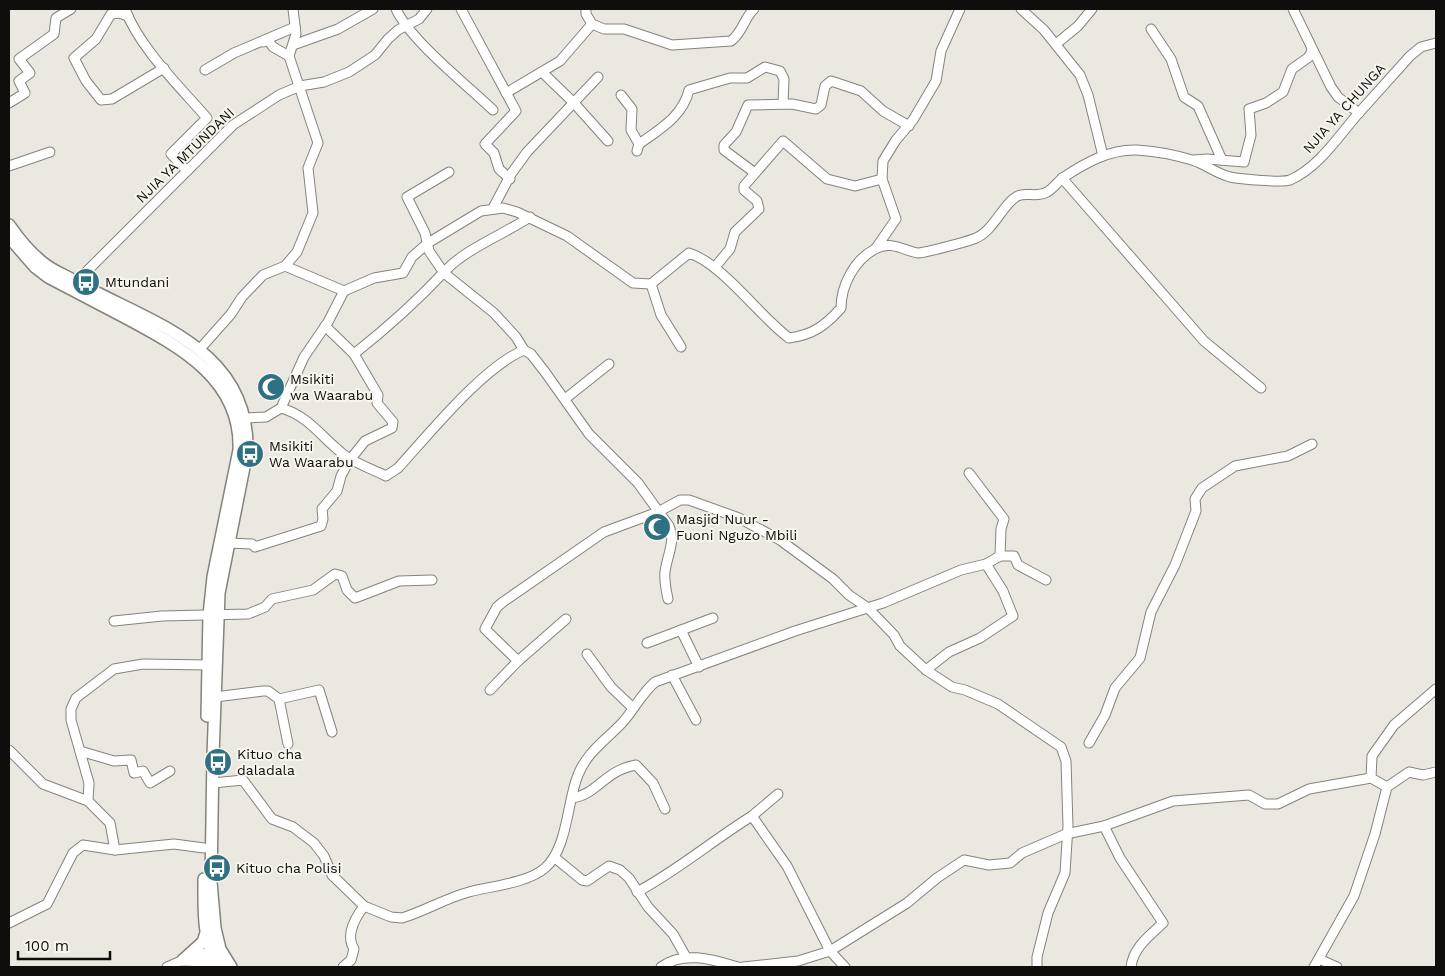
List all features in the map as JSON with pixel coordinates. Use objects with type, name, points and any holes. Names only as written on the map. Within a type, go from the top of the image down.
[{"type":"main road","points":[[9,225],[43,264],[167,328],[199,350],[228,382],[238,398],[245,418],[246,452],[214,615],[215,697],[210,882],[219,967]]},
{"type":"main road","points":[[9,237],[28,260],[48,277],[180,348],[218,384],[231,404],[240,434],[239,450],[218,548],[209,665],[204,848],[206,933],[203,942],[182,960]]},
{"type":"main road","points":[[206,933],[216,951],[231,967]]},
{"type":"main road","points":[[182,960],[206,961],[219,967]]},
{"type":"street","points":[[9,104],[25,93],[19,81],[30,73],[19,59],[54,34],[56,18],[71,9]]},
{"type":"street","points":[[199,350],[232,314],[242,297],[263,275],[285,266],[298,252],[313,212],[308,168],[318,143],[290,56],[296,27],[293,9]]},
{"type":"street","points":[[293,45],[350,24],[373,9]]},
{"type":"street","points":[[396,9],[406,26],[493,110]]},
{"type":"street","name":"NJIA YA MTUNDANI","points":[[76,282],[234,125],[265,103],[300,86],[324,82],[349,72],[375,56],[388,39],[419,19],[427,9]]},
{"type":"street","points":[[461,9],[516,113],[485,144],[494,154],[499,169],[510,179]]},
{"type":"street","points":[[586,9],[586,14],[592,24],[604,29],[624,29],[672,44],[732,41],[742,30],[749,14],[754,9]]},
{"type":"street","points":[[245,418],[266,417],[281,408],[304,357],[325,326],[344,291],[374,278],[403,272],[412,258],[428,243],[480,211],[492,208],[503,208],[530,217],[567,236],[634,283],[651,284],[689,254],[714,267],[772,325],[790,338],[803,336],[823,327],[841,308],[841,298],[846,281],[859,262],[876,248],[896,220],[882,179],[883,161],[909,126],[936,81],[941,51],[960,9]]},
{"type":"street","points":[[1021,9],[1056,44],[1080,75],[1088,95],[1103,156]]},
{"type":"street","points":[[1056,44],[1078,26],[1092,9]]},
{"type":"street","points":[[1293,9],[1303,26],[1312,50],[1338,96],[1359,112]]},
{"type":"street","points":[[164,68],[112,99],[101,100],[91,89],[74,58],[96,39],[111,14],[127,12],[133,28],[207,118],[171,154],[187,171]]},
{"type":"street","points":[[506,93],[560,61],[592,24]]},
{"type":"street","points":[[205,70],[234,53],[296,27]]},
{"type":"street","points":[[1151,30],[1171,59],[1184,97],[1198,106],[1222,160]]},
{"type":"street","points":[[258,43],[268,40],[273,47],[290,56]]},
{"type":"street","name":"NJIA YA CHUNGA","points":[[876,248],[898,246],[917,253],[928,252],[978,237],[988,230],[993,220],[1013,198],[1024,193],[1037,195],[1047,192],[1062,178],[1088,162],[1103,156],[1135,150],[1194,160],[1230,177],[1288,181],[1302,172],[1325,152],[1410,56],[1421,47],[1436,42]]},
{"type":"street","points":[[1194,160],[1244,162],[1251,135],[1249,109],[1266,103],[1283,92],[1292,69],[1309,56],[1312,50]]},
{"type":"street","points":[[621,95],[632,109],[631,130],[638,148],[677,115],[686,104],[689,90],[694,87],[715,84],[730,78],[747,78],[765,67],[780,71],[784,79],[783,104]]},
{"type":"street","points":[[542,72],[574,103],[608,141]]},
{"type":"street","points":[[492,208],[528,152],[598,77]]},
{"type":"street","points":[[754,173],[724,150],[724,145],[736,132],[748,105],[783,104],[816,108],[821,105],[825,86],[831,81],[861,91],[883,111],[909,126]]},
{"type":"street","points":[[714,267],[730,249],[735,232],[759,209],[757,201],[744,190],[754,173],[784,141],[827,179],[855,186],[882,179]]},
{"type":"street","points":[[9,166],[50,152]]},
{"type":"street","points":[[449,172],[407,197],[428,243],[429,251],[444,273],[494,313],[516,337],[524,350],[535,359],[589,434],[634,478],[658,512],[672,533],[671,552],[665,571],[668,599]]},
{"type":"street","points":[[1062,178],[1204,341],[1261,388]]},
{"type":"street","points":[[354,354],[432,287],[436,278],[478,246],[497,238],[530,217]]},
{"type":"street","points":[[285,266],[344,291]]},
{"type":"street","points":[[651,284],[661,315],[681,347]]},
{"type":"street","points":[[227,543],[252,544],[255,547],[320,526],[323,519],[322,510],[337,491],[341,476],[351,458],[366,441],[392,428],[393,422],[377,402],[378,395],[354,354],[325,326]]},
{"type":"street","points":[[281,408],[301,415],[344,455],[386,476],[392,474],[463,397],[512,356],[524,350]]},
{"type":"street","points":[[565,399],[609,364]]},
{"type":"street","points":[[1089,743],[1105,715],[1115,688],[1140,658],[1151,612],[1175,565],[1196,511],[1195,499],[1202,488],[1235,466],[1288,456],[1312,444]]},
{"type":"street","points":[[969,473],[1004,520],[1001,529],[1000,556]]},
{"type":"street","points":[[518,661],[485,629],[497,607],[604,532],[658,512],[674,503],[689,500],[740,518],[797,552],[833,579],[849,595],[868,608],[894,635],[900,646],[926,670],[952,687],[966,690],[998,704],[1060,747],[1066,761],[1065,873],[1048,913],[1037,957],[1037,967]]},
{"type":"street","points":[[213,783],[243,780],[272,819],[293,827],[314,843],[324,856],[332,874],[364,906],[391,917],[402,918],[470,891],[491,888],[545,868],[554,857],[575,783],[586,759],[623,723],[644,691],[655,682],[787,634],[868,608],[961,570],[986,564],[1000,556],[1014,556],[1018,565],[1046,580]]},
{"type":"street","points":[[926,670],[949,652],[980,638],[1013,616],[1003,591],[986,564]]},
{"type":"street","points":[[114,620],[162,616],[248,614],[259,610],[272,599],[313,590],[335,574],[342,576],[347,590],[355,598],[399,581],[432,580]]},
{"type":"street","points":[[647,643],[713,618]]},
{"type":"street","points":[[490,690],[518,661],[566,619]]},
{"type":"street","points":[[681,630],[698,666]]},
{"type":"street","points":[[587,654],[611,687],[633,708]]},
{"type":"street","points":[[88,801],[89,783],[71,720],[71,709],[76,698],[103,675],[125,666],[209,665]]},
{"type":"street","points":[[672,675],[696,720]]},
{"type":"street","points":[[1371,778],[1372,756],[1394,725],[1436,689]]},
{"type":"street","points":[[280,699],[319,690],[332,732]]},
{"type":"street","points":[[215,697],[268,691],[280,699],[288,744]]},
{"type":"street","points":[[9,750],[43,784],[88,801],[110,823],[115,850]]},
{"type":"street","points":[[80,751],[114,761],[131,760],[134,773],[143,771],[150,782],[170,771]]},
{"type":"street","points":[[572,798],[582,796],[621,767],[636,765],[653,782],[665,808]]},
{"type":"street","points":[[1314,967],[1354,896],[1375,834],[1388,787],[1409,772],[1423,775],[1436,772]]},
{"type":"street","points":[[743,967],[798,961],[830,951],[907,903],[936,878],[964,860],[989,865],[1010,862],[1022,853],[1066,834],[1104,826],[1173,802],[1249,796],[1265,804],[1278,804],[1309,789],[1371,778],[1388,787]]},
{"type":"street","points":[[637,892],[662,879],[708,844],[752,816],[778,794]]},
{"type":"street","points":[[752,816],[787,866],[830,951],[845,967]]},
{"type":"street","points":[[1104,826],[1120,858],[1162,923],[1141,944],[1132,957],[1131,967]]},
{"type":"street","points":[[9,923],[47,904],[73,853],[83,845],[115,850],[174,844],[204,848]]},
{"type":"street","points":[[554,857],[582,880],[588,881],[609,866],[615,867],[629,878],[648,907],[673,934],[686,957]]},
{"type":"street","points":[[343,967],[351,960],[354,949],[350,943],[351,930],[364,906]]},
{"type":"street","points":[[167,967],[182,960],[216,951]]},
{"type":"street","points":[[661,967],[666,963],[686,957],[712,960],[738,967]]},
{"type":"street","points":[[1319,959],[1337,967]]},
{"type":"place","name":"Mtundani","points":[[86,282]]},
{"type":"place","name":"Msikiti wa Waarabu","points":[[271,387]]},
{"type":"place","name":"Msikiti Wa Waarabu","points":[[250,454]]},
{"type":"place","name":"Masjid Nuur - Fuoni Nguzo Mbili","points":[[657,527]]},
{"type":"place","name":"Kituo cha daladala","points":[[218,762]]},
{"type":"place","name":"Kituo cha Polisi","points":[[217,868]]}]
